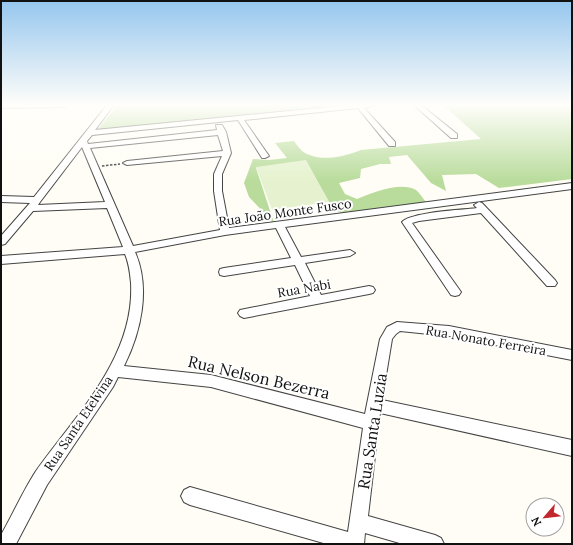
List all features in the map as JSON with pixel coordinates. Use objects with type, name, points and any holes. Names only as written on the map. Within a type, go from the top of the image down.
[{"type":"street","points":[[1,242],[93,130]]},
{"type":"street","points":[[86,140],[148,130]]},
{"type":"street","points":[[247,130],[265,156]]},
{"type":"street","points":[[380,130],[392,144]]},
{"type":"street","points":[[447,130],[454,136]]},
{"type":"street","points":[[86,140],[222,132],[227,154],[218,174],[218,191],[225,232]]},
{"type":"street","name":"Rua Santa Etelvina","points":[[6,544],[41,479],[108,382],[124,352],[134,321],[137,294],[135,264],[109,205],[94,167],[86,140]]},
{"type":"street","points":[[127,163],[227,154]]},
{"type":"street","name":"Rua João Monte Fusco","points":[[1,260],[128,250],[225,232],[280,226],[572,186]]},
{"type":"street","points":[[1,199],[37,200]]},
{"type":"street","points":[[474,200],[551,283]]},
{"type":"street","points":[[30,208],[109,205]]},
{"type":"street","points":[[455,292],[407,222],[418,218],[483,210]]},
{"type":"street","points":[[280,226],[318,300]]},
{"type":"street","points":[[224,272],[350,253]]},
{"type":"street","name":"Rua Nabi","points":[[244,313],[369,290]]},
{"type":"street","name":"Rua Nonato Ferreira","points":[[400,326],[449,331],[572,355]]},
{"type":"street","name":"Rua Santa Luzia","points":[[355,544],[371,423],[376,405],[386,339],[389,331],[400,326]]},
{"type":"street","name":"Rua Nelson Bezerra","points":[[114,371],[211,381],[371,423]]},
{"type":"street","points":[[376,405],[572,448]]},
{"type":"street","points":[[190,496],[355,544]]},
{"type":"street","points":[[358,522],[435,544]]},
{"type":"path","points":[[94,167],[127,163]]},
{"type":"green space","points":[[471,130],[572,130],[572,179],[499,188],[476,174],[442,175],[446,191],[431,183],[407,155],[389,157],[391,164],[380,164],[361,169],[360,178],[339,183],[345,194],[357,199],[386,189],[402,187],[416,190],[426,202],[340,213],[329,202],[306,161],[256,168],[274,223],[249,197],[244,183],[253,159],[269,160],[287,158],[275,143],[294,141],[302,151],[309,155],[331,158],[347,155],[361,150],[481,139]]},
{"type":"green space","points":[[306,160],[329,202],[272,210],[256,167]]}]
